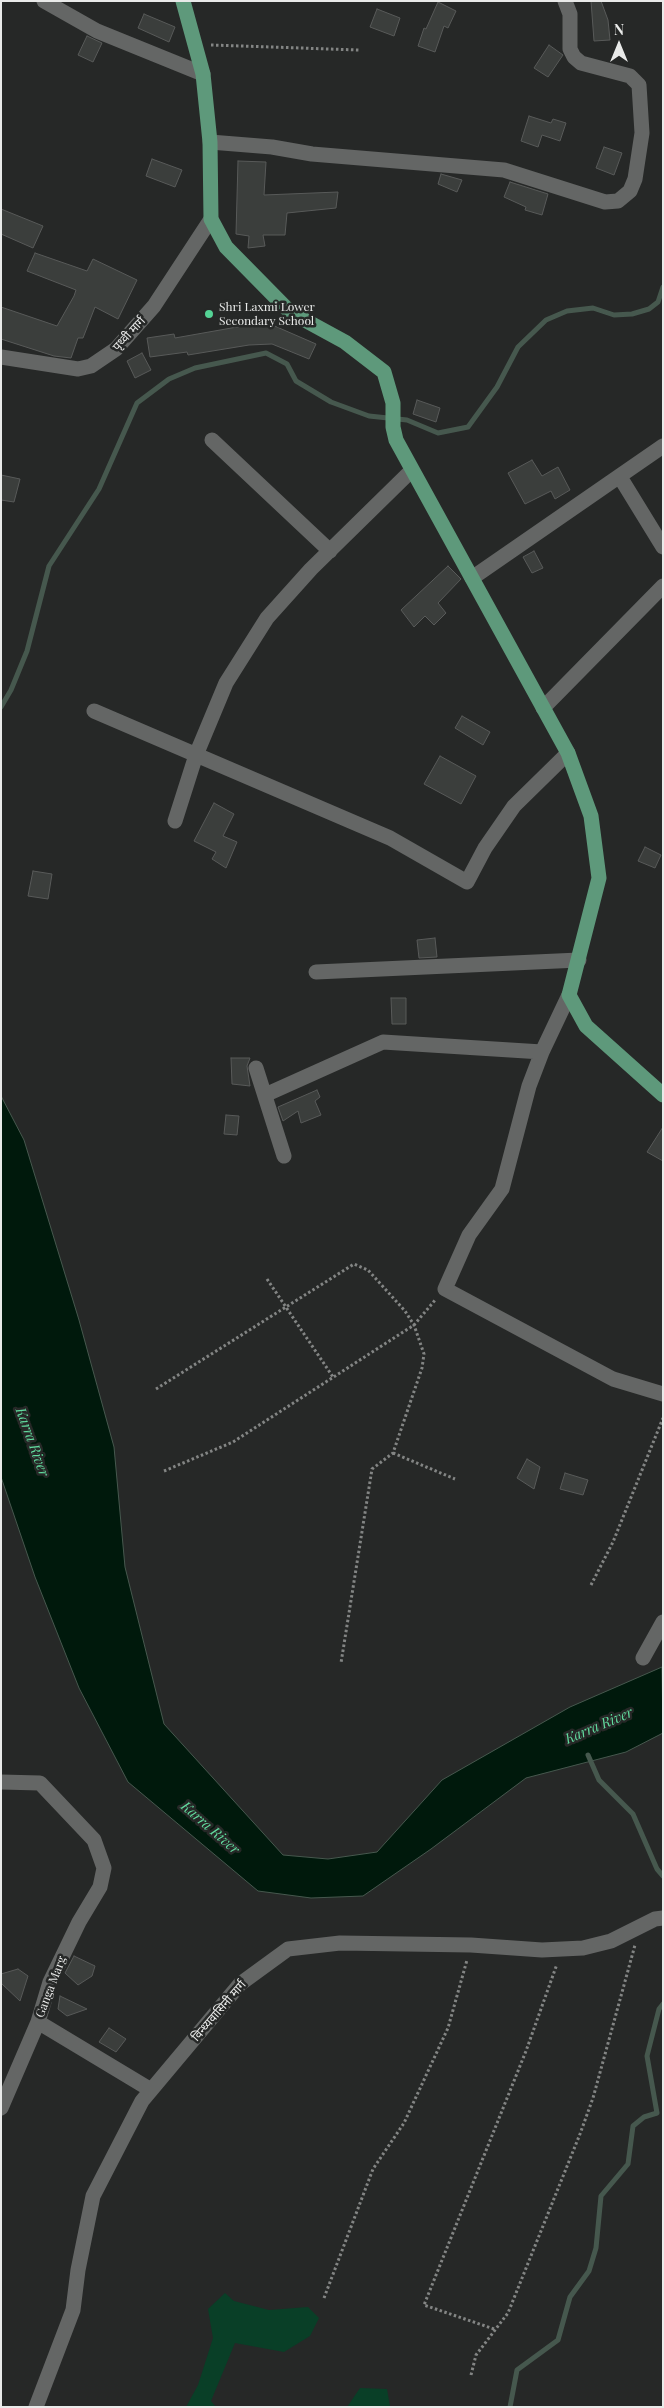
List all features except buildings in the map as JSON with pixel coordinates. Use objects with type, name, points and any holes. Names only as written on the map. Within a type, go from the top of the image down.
[{"type":"main road","points":[[183,3],[203,74],[210,142],[211,219],[226,247],[290,312],[345,342],[384,372],[393,403],[393,427],[396,440],[568,753],[591,816],[599,878],[580,960],[569,995],[586,1026],[663,1095]]},
{"type":"street","points":[[44,1],[96,31],[203,74]]},
{"type":"street","points":[[210,142],[272,147],[312,154],[504,170],[605,202],[618,201],[630,191],[636,179],[642,133],[640,85],[630,76],[581,63],[574,57],[570,49],[570,14],[566,1]]},
{"type":"street","name":"पृथ्वी मार्ग","points":[[1,357],[78,369],[91,366],[116,350],[154,306],[211,219]]},
{"type":"street","points":[[212,440],[330,551]]},
{"type":"street","points":[[472,578],[663,446]]},
{"type":"street","points":[[175,821],[196,755],[226,683],[267,618],[330,551],[412,470]]},
{"type":"street","points":[[620,477],[663,547]]},
{"type":"street","points":[[543,708],[660,594]]},
{"type":"street","points":[[94,711],[390,838],[467,882],[485,848],[514,806],[568,753]]},
{"type":"street","points":[[316,972],[580,960]]},
{"type":"street","points":[[569,995],[542,1052],[529,1086],[502,1189],[469,1236],[445,1289],[613,1379],[663,1394]]},
{"type":"street","points":[[265,1094],[383,1042],[542,1052]]},
{"type":"street","points":[[256,1068],[284,1156]]},
{"type":"street","points":[[643,1658],[663,1622]]},
{"type":"street","name":"Ganga Marg","points":[[1,1782],[40,1783],[94,1840],[104,1868],[100,1886],[79,1922],[50,1982],[38,2022],[1,2108]]},
{"type":"street","name":"विन्ध्यवासिनी मार्ग","points":[[36,2407],[73,2310],[78,2270],[93,2196],[142,2101],[240,1984],[288,1949],[340,1943],[471,1945],[562,1950],[583,1948],[611,1941],[663,1918]]},
{"type":"street","points":[[38,2022],[151,2090]]},
{"type":"path","points":[[196,44],[359,50]]},
{"type":"path","points":[[156,1389],[354,1264],[368,1270],[405,1311],[414,1325],[424,1354],[422,1368],[393,1453],[372,1469],[341,1663]]},
{"type":"path","points":[[267,1279],[333,1377]]},
{"type":"path","points":[[164,1471],[233,1442],[414,1325],[445,1289]]},
{"type":"path","points":[[591,1585],[613,1542],[663,1418]]},
{"type":"path","points":[[393,1453],[455,1479]]},
{"type":"path","points":[[471,2375],[476,2355],[508,2313],[580,2134],[593,2098],[640,1928]]},
{"type":"path","points":[[324,2298],[373,2169],[404,2123],[448,2028],[471,1945]]},
{"type":"path","points":[[494,2329],[424,2305],[526,2052],[562,1950]]},
{"type":"green space","points":[[225,2293],[234,2301],[269,2310],[308,2307],[319,2318],[310,2336],[284,2352],[235,2343],[211,2401],[216,2407],[186,2407],[198,2385],[213,2338],[208,2309]]},
{"type":"green space","points":[[360,2388],[387,2389],[390,2406],[347,2407]]},
{"type":"water","name":"Karra River","points":[[1,1096],[24,1140],[79,1320],[114,1447],[125,1567],[164,1724],[283,1855],[328,1859],[377,1852],[442,1780],[570,1707],[662,1667],[663,1733],[626,1752],[526,1778],[431,1849],[363,1896],[311,1898],[258,1891],[128,1782],[79,1688],[35,1577],[1,1477]]},
{"type":"waterway","points":[[1,707],[11,690],[27,651],[49,566],[99,489],[137,403],[169,379],[195,368],[266,353],[287,364],[296,381],[331,402],[369,416],[407,420],[438,433],[468,427],[497,387],[518,347],[546,320],[567,311],[593,308],[614,315],[632,314],[649,309],[658,302],[663,287]]},
{"type":"waterway","points":[[588,1755],[599,1780],[633,1814],[657,1869],[663,1876]]},
{"type":"waterway","points":[[510,2407],[517,2370],[558,2340],[570,2297],[589,2271],[596,2248],[601,2196],[628,2164],[633,2126],[644,2117],[657,2113],[647,2056],[659,2009],[663,2004]]},
{"type":"place","name":"Shri Laxmi Lower Secondary School","points":[[209,314]]}]
